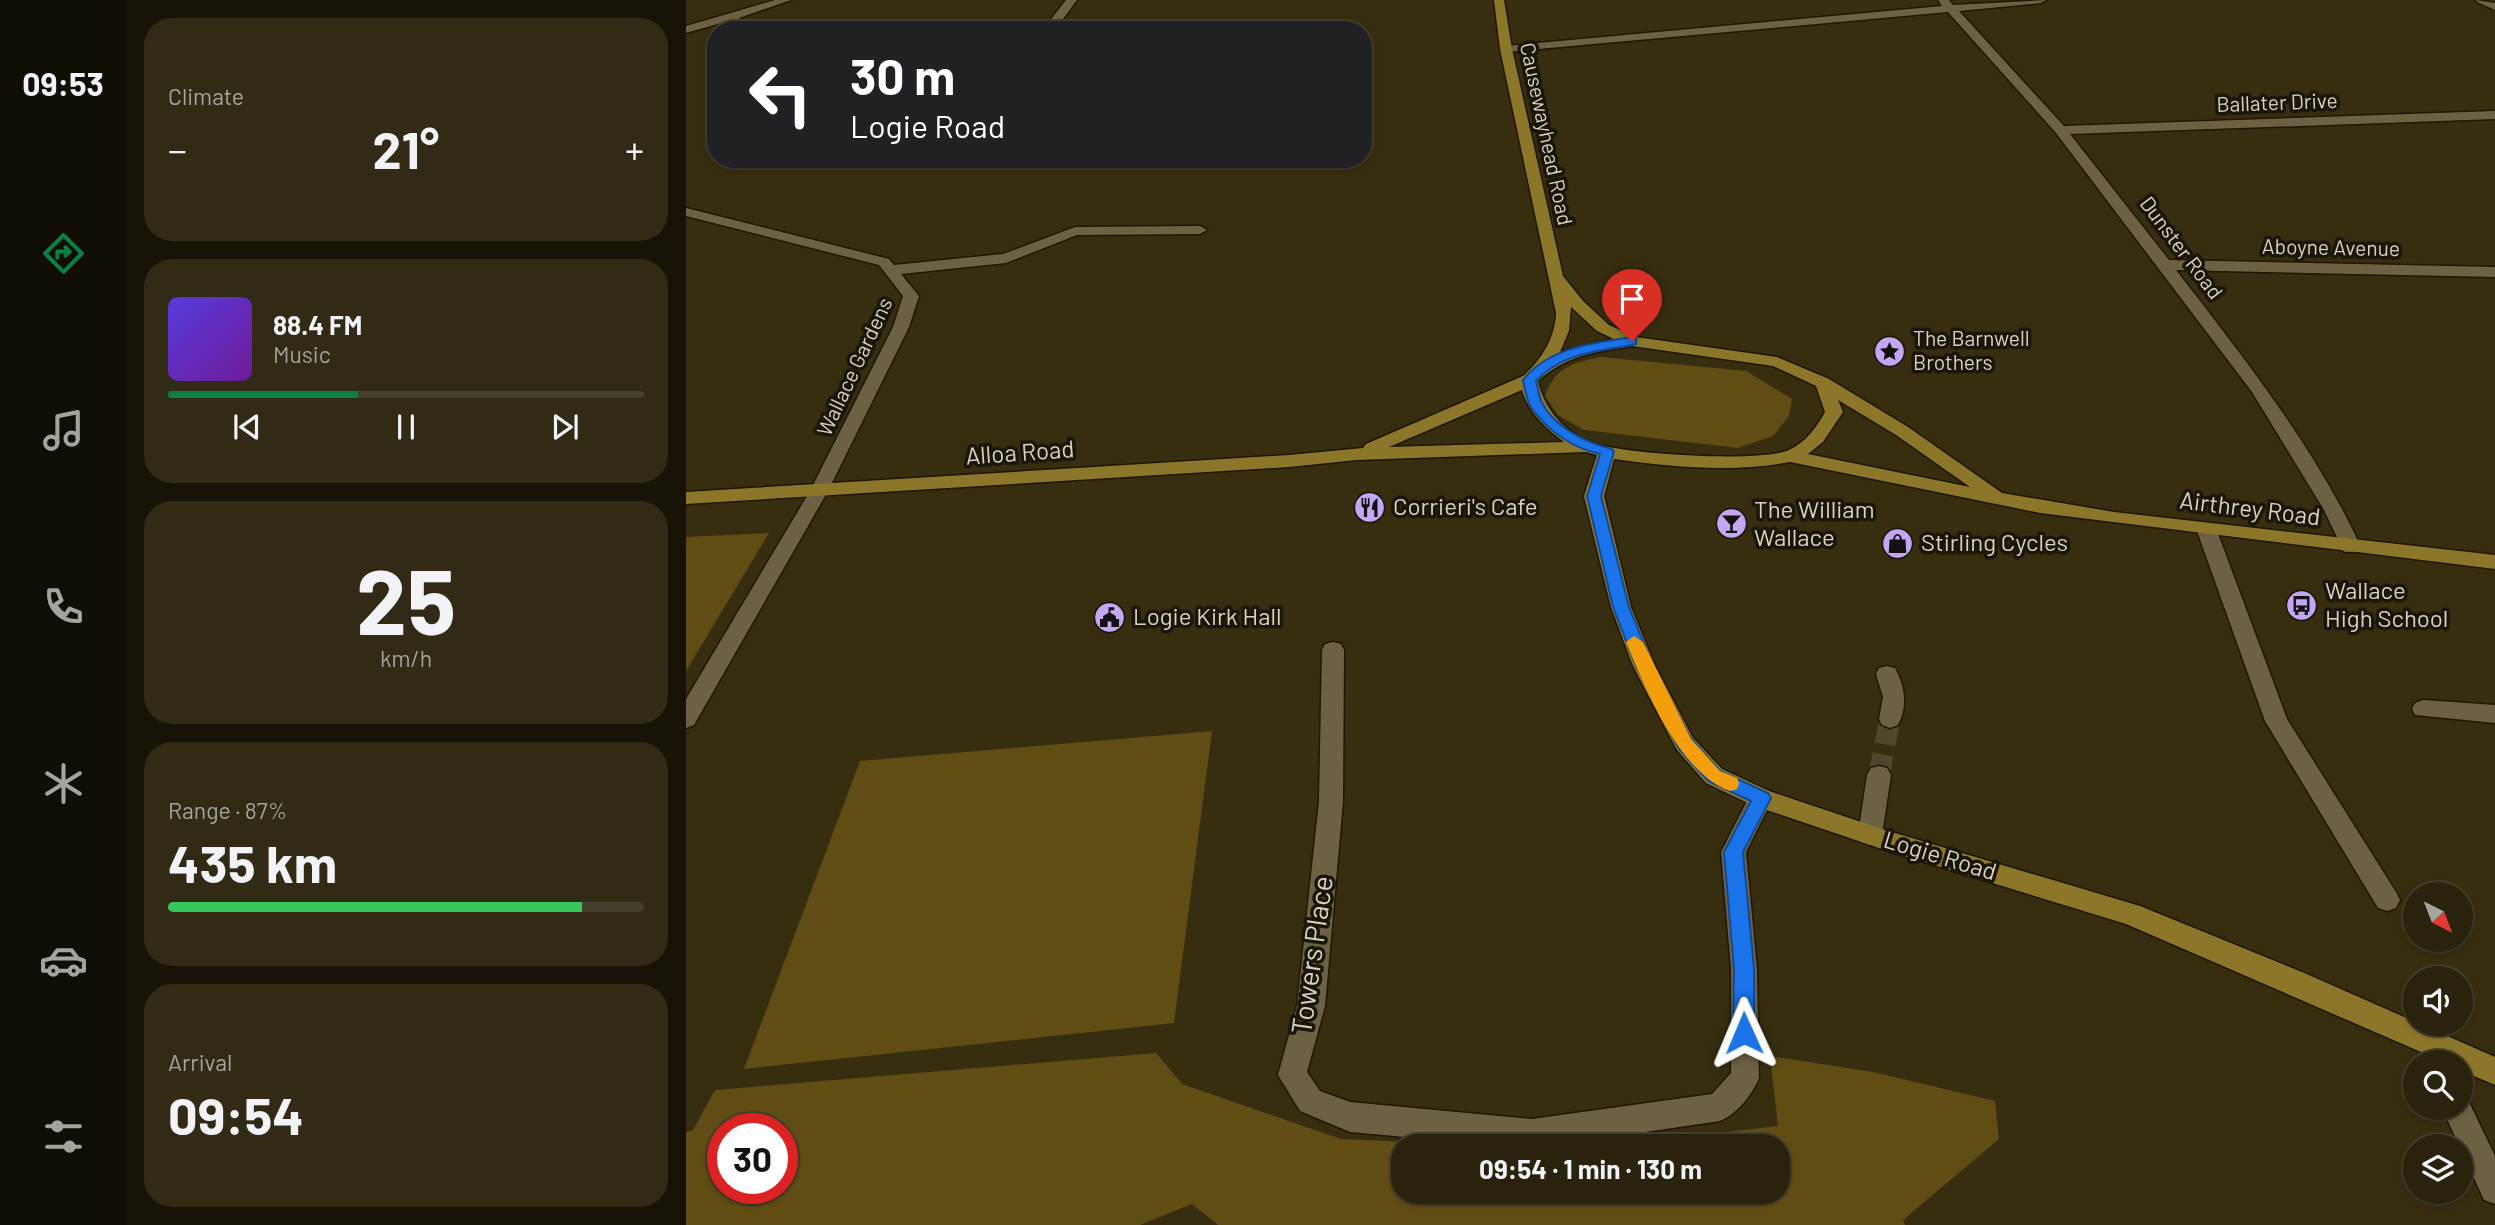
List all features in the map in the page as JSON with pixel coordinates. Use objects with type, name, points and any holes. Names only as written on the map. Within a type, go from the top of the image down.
[{"type":"main road","name":"Causewayhead Road","points":[[1499,0],[1506,49],[1555,277],[1566,308],[1561,338],[1530,380]]},
{"type":"main road","name":"Causewayhead Road","points":[[1555,277],[1577,304],[1603,328],[1632,341]]},
{"type":"main road","points":[[1544,364],[1584,348],[1632,341]]},
{"type":"main road","name":"Airthrey Road","points":[[1632,341],[1777,362],[1823,383],[1902,431],[2000,498]]},
{"type":"main road","name":"Alloa Road","points":[[1357,454],[1530,380]]},
{"type":"main road","points":[[1530,380],[1536,405],[1557,427],[1596,449]]},
{"type":"main road","points":[[1790,456],[1820,438],[1834,412],[1823,383]]},
{"type":"main road","name":"Alloa Road","points":[[686,498],[1289,461],[1357,454],[1596,449],[1743,463],[1790,456]]},
{"type":"main road","name":"Logie Road","points":[[1596,449],[1594,496],[1621,607],[1644,666],[1685,744],[1714,776],[1762,798],[1870,835],[2130,914],[2428,1050]]},
{"type":"main road","name":"Airthrey Road","points":[[1790,456],[2040,507],[2207,531],[2495,562]]},
{"type":"main road","name":"Logie Road","points":[[2473,1064],[2495,1071]]},
{"type":"street","points":[[714,21],[786,0]]},
{"type":"street","points":[[1056,21],[1072,0]]},
{"type":"street","points":[[1506,49],[1947,5],[2041,0]]},
{"type":"street","points":[[2481,0],[2495,7]]},
{"type":"street","name":"Dunster Road","points":[[1947,5],[2061,130],[2260,390],[2334,510],[2351,547]]},
{"type":"street","points":[[729,16],[738,21]]},
{"type":"street","points":[[686,30],[707,23]]},
{"type":"street","name":"Ballater Drive","points":[[2061,130],[2495,115]]},
{"type":"street","name":"Wallace Gardens","points":[[686,212],[884,262],[911,296],[901,327],[819,491]]},
{"type":"street","points":[[891,270],[1006,258],[1074,231],[1200,230]]},
{"type":"street","name":"Aboyne Avenue","points":[[2166,265],[2495,272]]},
{"type":"street","points":[[686,719],[819,491]]},
{"type":"street","points":[[2207,531],[2276,721],[2386,900]]},
{"type":"street","name":"Towers Place","points":[[1333,650],[1329,828],[1311,1006],[1292,1074],[1310,1101],[1350,1117],[1532,1134],[1720,1107],[1745,1078],[1744,969],[1733,852],[1762,798]]},
{"type":"street","points":[[1886,674],[1894,697],[1890,719]]},
{"type":"street","points":[[2423,709],[2495,714]]},
{"type":"street","points":[[1870,835],[1879,775]]},
{"type":"street","points":[[2463,1120],[2495,1189]]},
{"type":"shaded area","points":[[1601,357],[1746,371],[1792,399],[1789,416],[1773,436],[1738,448],[1584,430],[1558,415],[1545,396],[1559,372],[1573,364]]},
{"type":"shaded area","points":[[769,533],[686,671],[686,537]]},
{"type":"shaded area","points":[[1212,731],[1174,1023],[744,1069],[860,761]]},
{"type":"shaded area","points":[[1156,1053],[1182,1084],[1341,1139],[1391,1141],[1391,1204],[1790,1204],[1790,1134],[1709,1134],[1778,1126],[1770,1056],[1873,1072],[1995,1101],[1999,1139],[1903,1220],[1905,1225],[1218,1225],[1192,1204],[1140,1225],[686,1225],[686,1132],[693,1130],[715,1090]]},
{"type":"tunnel","points":[[1879,775],[1890,719]]},
{"type":"slow traffic","points":[[1634,642],[1685,744],[1714,776],[1730,783]]},
{"type":"place","name":"The Barnwell Brothers","points":[[1890,351]]},
{"type":"place","name":"Corrieri's Cafe","points":[[1370,507]]},
{"type":"place","name":"The William Wallace","points":[[1731,524]]},
{"type":"place","name":"Stirling Cycles","points":[[1898,543]]},
{"type":"place","name":"Wallace High School","points":[[2302,605]]},
{"type":"place","name":"Logie Kirk Hall","points":[[1110,617]]},
{"type":"route","points":[[1632,341],[1584,348],[1544,364],[1530,380],[1536,405],[1557,427],[1585,447],[1607,452],[1594,496],[1621,607],[1644,666],[1685,744],[1714,776],[1762,798],[1733,852],[1744,969],[1744,1033]]}]
